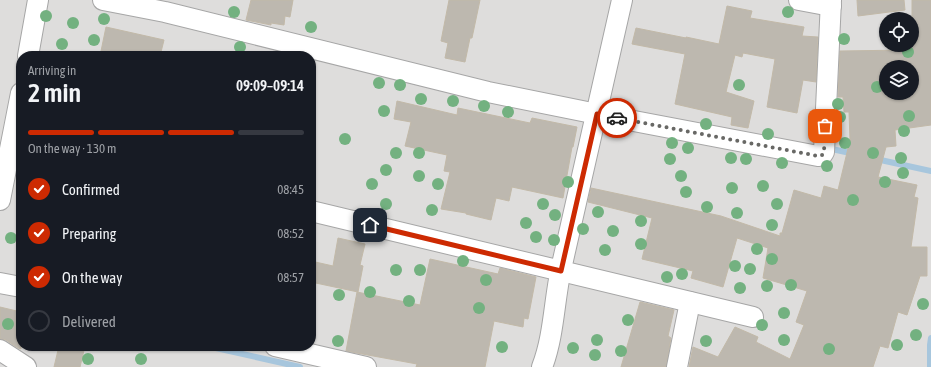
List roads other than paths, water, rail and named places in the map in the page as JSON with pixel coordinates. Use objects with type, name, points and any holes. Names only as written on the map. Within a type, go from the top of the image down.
[{"type":"street","points":[[29,51],[38,0]]},
{"type":"street","points":[[103,0],[165,12],[488,92],[818,156],[822,155],[824,152],[831,3],[799,0]]},
{"type":"street","points":[[542,367],[552,326],[561,271],[622,0]]},
{"type":"street","points":[[0,200],[16,116]]},
{"type":"street","points":[[316,212],[753,317]]},
{"type":"street","points":[[0,283],[16,286]]},
{"type":"street","points":[[677,367],[690,302]]},
{"type":"street","points":[[0,350],[26,367]]},
{"type":"street","points":[[297,351],[366,367]]},
{"type":"waterway","points":[[827,148],[855,154]]},
{"type":"waterway","points":[[876,159],[931,171]]},
{"type":"waterway","points":[[930,367],[931,338]]},
{"type":"waterway","points":[[229,351],[300,367]]}]
